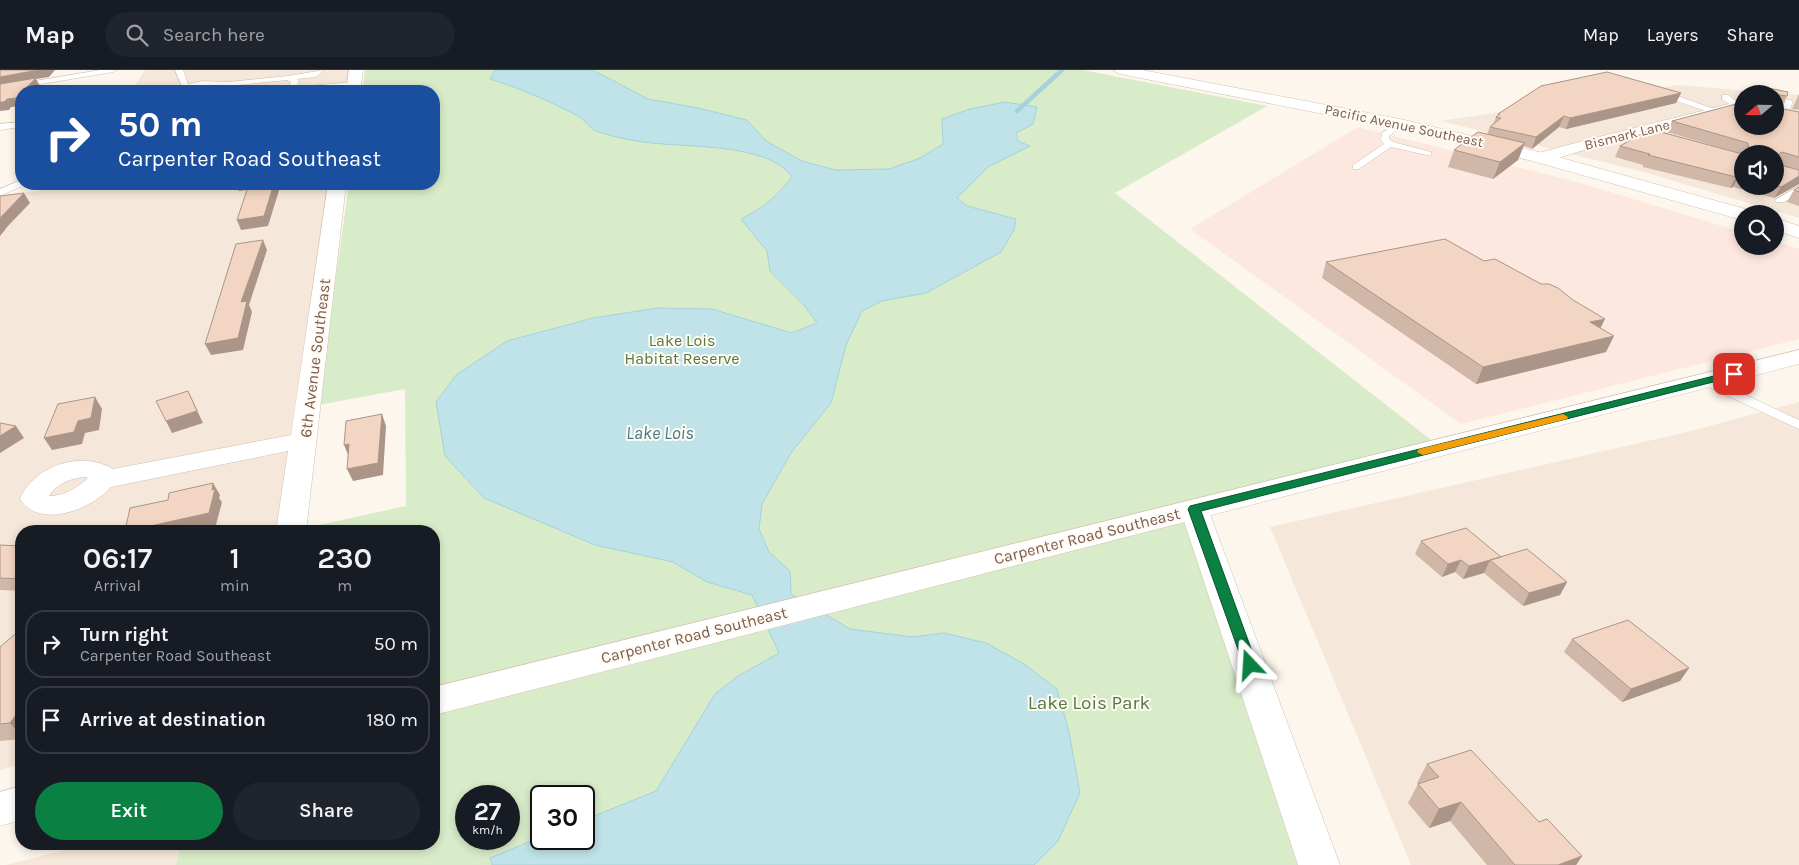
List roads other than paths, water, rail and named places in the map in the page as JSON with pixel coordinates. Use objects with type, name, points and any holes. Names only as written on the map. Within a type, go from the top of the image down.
[{"type":"main road","name":"Pacific Avenue Southeast","points":[[1124,71],[1400,124],[1541,158],[1734,212]]},
{"type":"main road","name":"Bismark Lane","points":[[1541,158],[1612,137],[1642,132],[1734,109]]},
{"type":"main road","points":[[1642,132],[1669,140]]},
{"type":"main road","name":"6th Avenue Southeast","points":[[292,525],[337,190]]},
{"type":"main road","points":[[1784,227],[1799,232]]},
{"type":"main road","name":"Carpenter Road Southeast","points":[[440,699],[1799,357]]},
{"type":"main road","points":[[102,480],[304,440]]},
{"type":"main road","points":[[1194,509],[1319,865]]},
{"type":"main road","points":[[0,809],[15,805]]},
{"type":"lane","points":[[24,85],[113,70]]},
{"type":"lane","points":[[179,70],[185,85]]},
{"type":"lane","points":[[198,85],[203,83],[228,84],[313,76],[320,70]]},
{"type":"lane","points":[[1124,71],[1144,70]]},
{"type":"lane","points":[[288,78],[294,80],[292,85]]},
{"type":"lane","points":[[330,85],[354,82]]},
{"type":"lane","points":[[0,89],[15,86]]},
{"type":"lane","points":[[1661,93],[1718,112]]},
{"type":"lane","points":[[1725,97],[1734,103]]},
{"type":"lane","points":[[1400,124],[1385,135],[1385,140],[1390,144],[1428,154]]},
{"type":"lane","points":[[0,127],[15,126]]},
{"type":"lane","points":[[1356,167],[1390,144]]},
{"type":"lane","points":[[1780,200],[1797,181]]},
{"type":"lane","points":[[0,193],[15,186]]},
{"type":"lane","points":[[1706,381],[1799,425]]},
{"type":"water","name":"Lake Lois","points":[[495,70],[593,70],[648,99],[698,108],[747,120],[766,141],[802,161],[836,170],[889,169],[920,158],[943,144],[942,119],[970,109],[1005,102],[1037,107],[1033,124],[1016,133],[1018,141],[1030,146],[988,167],[957,198],[967,206],[1016,219],[1014,230],[1001,252],[926,293],[882,301],[862,311],[846,345],[831,403],[791,453],[762,504],[759,529],[769,552],[790,571],[791,594],[850,629],[913,637],[944,633],[986,643],[1024,664],[1057,689],[1069,732],[1080,793],[1058,841],[1034,865],[492,865],[490,858],[509,850],[520,850],[520,846],[530,842],[530,850],[595,850],[595,816],[656,791],[715,694],[738,676],[779,653],[752,595],[707,582],[673,562],[595,545],[484,498],[445,456],[436,402],[456,375],[507,341],[593,318],[658,308],[712,309],[792,333],[817,323],[803,304],[770,271],[767,251],[741,219],[770,201],[792,177],[781,166],[765,158],[745,152],[701,146],[644,142],[601,133],[594,130],[578,116],[557,105],[490,79]]},
{"type":"waterway","points":[[1017,111],[1062,70]]},
{"type":"park label","name":"Lake Lois Habitat Reserve","points":[[682,349]]},
{"type":"park label","name":"Lake Lois Park","points":[[1089,703]]}]
